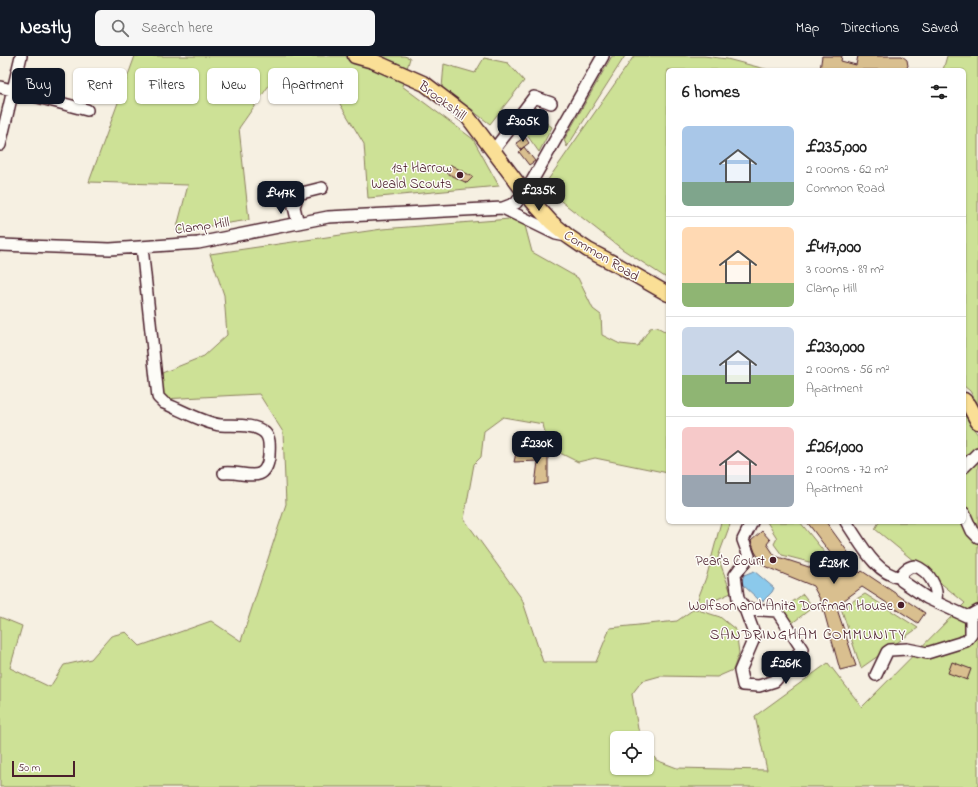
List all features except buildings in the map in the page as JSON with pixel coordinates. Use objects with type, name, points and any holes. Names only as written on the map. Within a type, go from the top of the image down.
[{"type":"main road","name":"Brookshill","points":[[355,56],[373,61],[425,84],[467,116],[525,193]]},
{"type":"main road","name":"Common Road","points":[[525,193],[550,222],[569,237],[588,250],[666,293]]},
{"type":"main road","points":[[966,402],[978,422]]},
{"type":"street","points":[[19,68],[21,56]]},
{"type":"street","name":"Clamp Hill","points":[[0,244],[110,249],[198,243],[328,217],[503,208],[512,206],[525,193],[546,160],[603,56]]},
{"type":"street","points":[[0,87],[12,90]]},
{"type":"street","points":[[493,151],[534,97],[551,103]]},
{"type":"street","points":[[0,145],[12,98]]},
{"type":"street","points":[[65,104],[87,110]]},
{"type":"street","points":[[298,223],[294,207],[298,194],[322,188]]},
{"type":"street","name":"Clamp Hill","points":[[503,208],[556,234],[569,237]]},
{"type":"street","points":[[142,247],[158,397],[164,403],[218,425],[256,428],[266,433],[270,442],[268,467],[263,473],[250,475],[235,472],[224,473]]},
{"type":"street","points":[[966,465],[975,456]]},
{"type":"street","points":[[966,518],[972,531],[978,537]]},
{"type":"street","points":[[745,609],[777,611],[802,649],[775,681],[759,686],[743,685],[740,671],[755,636],[745,609],[738,599],[735,575],[749,556],[743,540],[751,524]]},
{"type":"street","points":[[847,524],[878,567],[890,575],[901,578],[902,581],[928,598],[936,600],[962,615],[974,613],[971,635],[966,641],[927,653],[907,649],[890,650],[887,652],[876,675]]},
{"type":"street","points":[[901,578],[909,568],[915,566],[920,569],[935,587],[937,592],[936,600]]},
{"type":"green space","points":[[135,56],[404,56],[410,58],[402,86],[473,139],[499,186],[368,198],[364,144],[340,104],[358,104],[358,68],[268,68],[268,87],[260,98],[260,68],[207,68],[207,104],[256,104],[239,128],[249,220],[176,231],[188,185],[89,182],[117,104],[127,104],[127,78]]},
{"type":"green space","points":[[612,56],[625,56],[567,147],[564,140]]},
{"type":"green space","points":[[634,56],[704,56],[727,59],[761,68],[666,68],[666,278],[622,249],[543,187]]},
{"type":"green space","points":[[947,56],[978,56],[978,405],[970,391],[966,388],[966,68],[944,68]]},
{"type":"green space","points":[[484,58],[508,63],[524,81],[490,124],[442,88],[444,64],[475,73]]},
{"type":"green space","points":[[538,117],[552,127],[539,152],[524,131]]},
{"type":"green space","points":[[523,218],[532,252],[578,278],[593,309],[601,315],[602,335],[620,344],[638,346],[650,328],[657,327],[666,332],[666,473],[595,458],[578,462],[548,447],[543,424],[503,417],[484,431],[481,457],[474,464],[464,519],[522,599],[543,662],[596,662],[610,628],[677,621],[694,609],[707,575],[720,524],[730,524],[718,557],[731,593],[695,609],[720,617],[736,630],[739,653],[733,670],[717,677],[660,676],[642,681],[632,694],[639,731],[610,731],[610,775],[654,775],[654,756],[656,760],[677,768],[767,770],[755,716],[828,663],[862,707],[965,603],[875,529],[878,524],[966,524],[966,417],[978,435],[978,787],[0,787],[0,617],[22,626],[10,668],[50,687],[64,665],[91,659],[111,636],[126,632],[140,646],[211,621],[241,641],[286,504],[283,432],[259,394],[163,399],[162,373],[204,356],[227,335],[224,295],[210,254],[382,229]]},
{"type":"green space","points":[[768,524],[802,524],[825,553],[813,563],[782,555],[774,544],[777,538]]},
{"type":"green space","points":[[803,594],[813,607],[791,624],[780,611]]},
{"type":"green space","points":[[865,594],[918,628],[861,668],[841,608]]},
{"type":"water","points":[[754,571],[774,588],[763,601],[759,600],[741,583],[744,575]]},
{"type":"place","name":"1st Harrow Weald Scouts","points":[[460,175]]},
{"type":"place","name":"Pear's Court","points":[[773,560]]},
{"type":"place","name":"Wolfson and Anita Dorfman House","points":[[901,605]]},
{"type":"district","name":"SANDRINGHAM COMMUNITY","points":[[808,634]]}]
